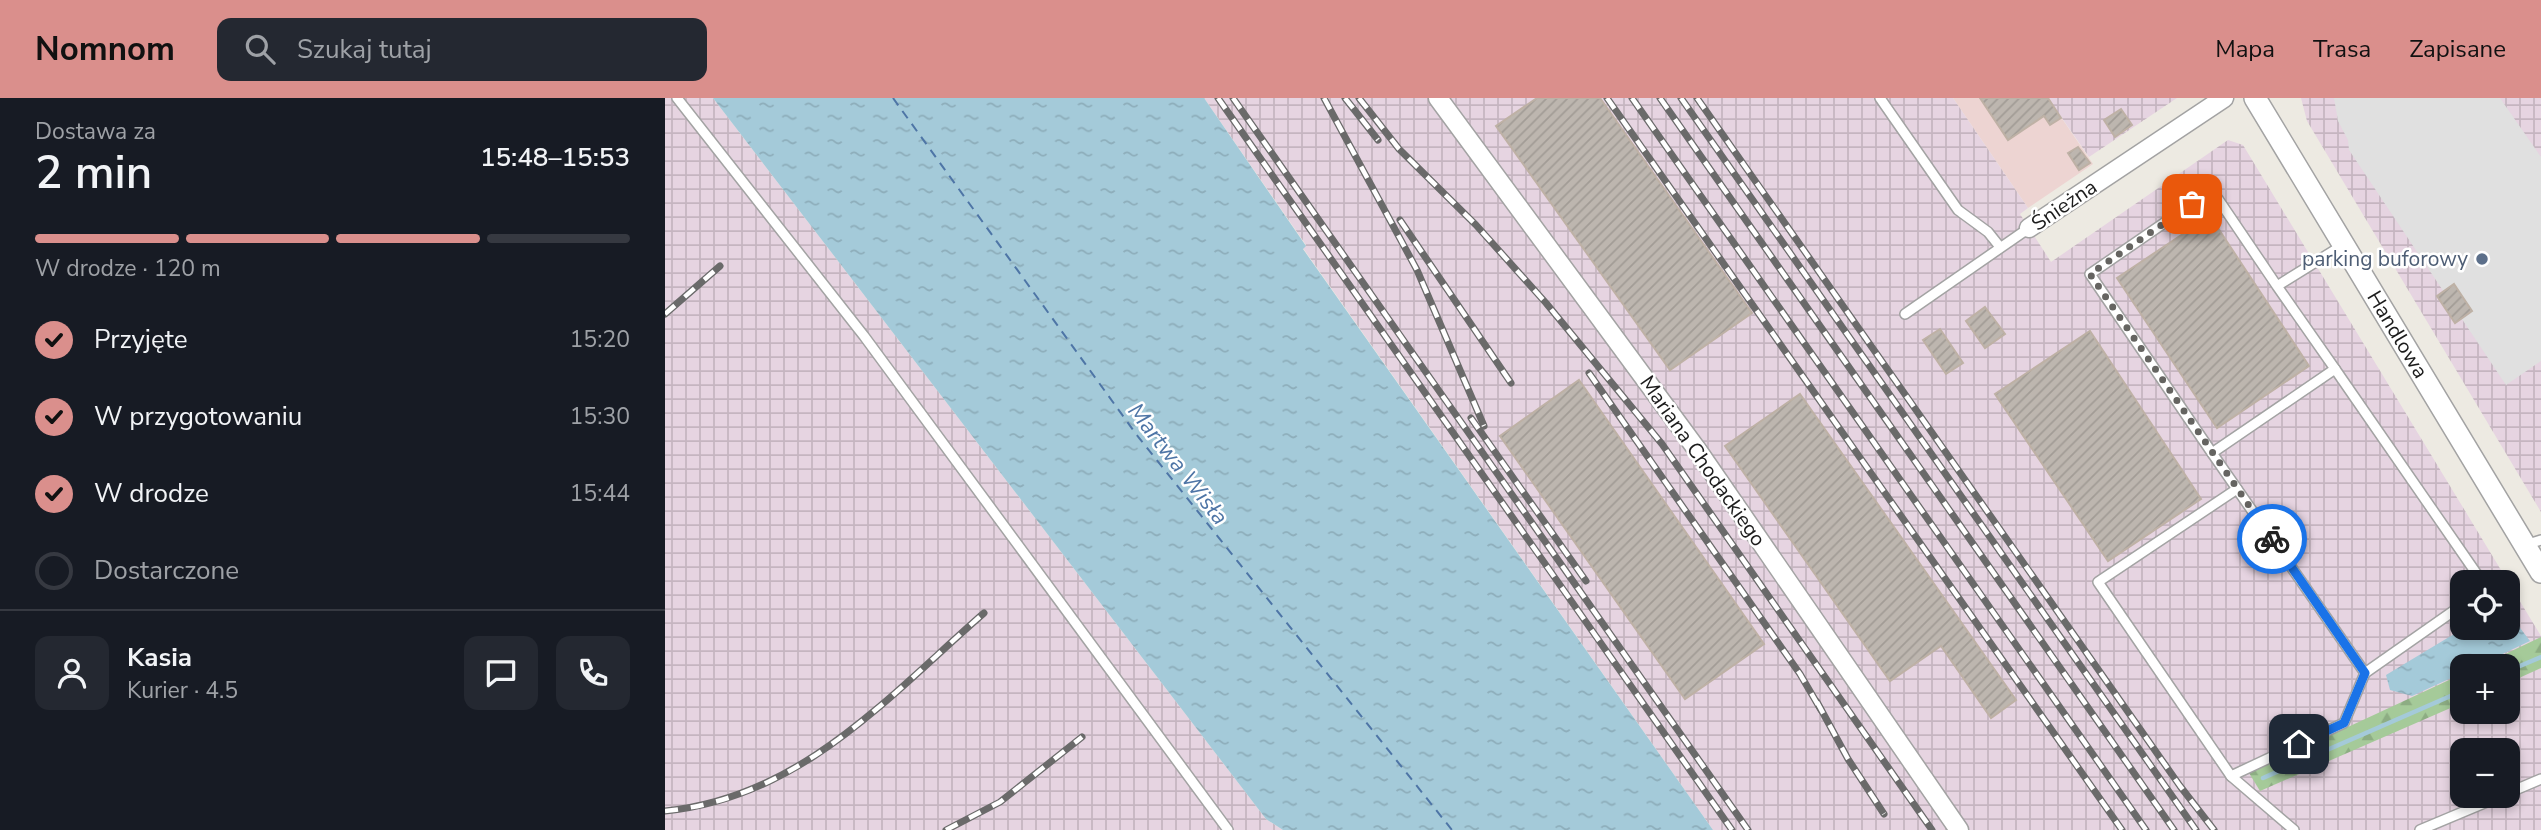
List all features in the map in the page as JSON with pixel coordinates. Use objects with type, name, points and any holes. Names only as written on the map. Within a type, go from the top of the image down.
[{"type":"street","name":"Mariana Chodackiego","points":[[1439,98],[1698,451],[1959,830]]},
{"type":"street","name":"Śnieżna","points":[[2029,228],[2224,98]]},
{"type":"street","name":"Handlowa","points":[[2255,98],[2343,245],[2533,542],[2541,572]]},
{"type":"lane","points":[[677,98],[864,336],[1228,830]]},
{"type":"lane","points":[[1879,98],[1958,210],[1988,232],[2000,247]]},
{"type":"lane","points":[[2365,673],[2090,274],[2212,190],[2474,570]]},
{"type":"lane","name":"Śnieżna","points":[[1905,314],[2029,228]]},
{"type":"lane","points":[[2277,286],[2343,245]]},
{"type":"lane","points":[[2212,453],[2335,369]]},
{"type":"lane","points":[[2237,489],[2098,582],[2231,776],[2294,830]]},
{"type":"lane","points":[[2231,776],[2344,723],[2365,673],[2450,613]]},
{"type":"lane","points":[[2520,788],[2541,779]]},
{"type":"lane","points":[[2420,830],[2472,808]]},
{"type":"shaded area","points":[[665,98],[713,98],[1266,819],[1283,830],[665,830]]},
{"type":"shaded area","points":[[1204,98],[1953,98],[2028,208],[2020,214],[2051,262],[2228,140],[2243,145],[2501,570],[2450,570],[2450,640],[2520,640],[2520,601],[2541,636],[2541,830],[1713,830],[1303,248],[1306,245]]},
{"type":"shaded area","points":[[1953,98],[2048,98],[2093,164],[2028,208]]},
{"type":"shaded area","points":[[2048,98],[2177,98],[2089,157]]},
{"type":"shaded area","name":"parking buforowy","points":[[2301,98],[2541,98],[2541,512],[2307,121]]},
{"type":"shaded area","name":"parking buforowy","points":[[2334,98],[2500,98],[2541,157],[2541,361],[2506,385],[2349,150],[2348,140],[2338,121]]},
{"type":"green space","points":[[2541,637],[2541,668],[2520,678],[2520,654],[2505,654]]},
{"type":"green space","points":[[2450,680],[2450,708],[2260,791],[2249,773]]},
{"type":"water","name":"Martwa Wisła","points":[[713,98],[1204,98],[1306,246],[1303,249],[1713,830],[1283,830],[1266,819]]},
{"type":"water","points":[[2520,628],[2530,641],[2502,654],[2450,654],[2450,679],[2412,696],[2390,690],[2386,675],[2450,636],[2450,640],[2520,640]]},
{"type":"building","points":[[1537,98],[1600,98],[1752,313],[1670,370],[1496,126]]},
{"type":"building","points":[[1980,98],[2048,98],[2061,118],[2050,125],[2044,116],[2008,140]]},
{"type":"building","points":[[2121,109],[2132,125],[2115,137],[2104,120]]},
{"type":"building","points":[[2078,147],[2090,163],[2079,170],[2068,153]]},
{"type":"building","points":[[2210,216],[2309,366],[2217,428],[2117,278]]},
{"type":"building","points":[[2454,284],[2472,311],[2455,323],[2437,296]]},
{"type":"building","points":[[1985,307],[2005,334],[1985,348],[1966,321]]},
{"type":"building","points":[[1940,329],[1963,363],[1946,374],[1923,340]]},
{"type":"building","points":[[2090,331],[2201,499],[2108,561],[1995,394]]},
{"type":"building","points":[[1579,380],[1764,644],[1685,699],[1500,436]]},
{"type":"building","points":[[1800,394],[2016,700],[1991,718],[1941,646],[1890,681],[1725,446]]},
{"type":"waterway","points":[[2520,666],[2541,657]]},
{"type":"waterway","points":[[2263,778],[2450,696]]},
{"type":"ferry route","points":[[893,98],[1136,434],[1452,830]]},
{"type":"railway","points":[[1218,98],[1732,830]]},
{"type":"railway","points":[[1233,98],[1748,830]]},
{"type":"railway","points":[[1324,98],[1417,270],[1484,426]]},
{"type":"railway","points":[[1345,98],[1378,140]]},
{"type":"railway","points":[[1359,98],[1399,149],[1476,225],[1546,303],[1662,444],[1932,830]]},
{"type":"railway","points":[[1607,98],[2122,830]]},
{"type":"railway","points":[[1632,98],[2146,830]]},
{"type":"railway","points":[[1660,98],[2174,830]]},
{"type":"railway","points":[[1681,98],[2196,830]]},
{"type":"railway","points":[[1697,98],[2180,786],[2214,830]]},
{"type":"railway","points":[[1400,220],[1511,383]]},
{"type":"railway","points":[[665,314],[720,266]]},
{"type":"railway","points":[[1589,373],[1800,674],[1821,710]]},
{"type":"railway","points":[[1471,418],[1586,581]]},
{"type":"railway","points":[[665,811],[714,802],[758,786],[800,765],[839,739],[876,709],[984,613]]},
{"type":"railway","points":[[1817,702],[1848,759],[1884,814]]},
{"type":"railway","points":[[946,830],[1000,802],[1082,737]]},
{"type":"way so far","points":[[2192,204],[2090,274],[2272,539]]},
{"type":"place","name":"parking buforowy","points":[[2482,259]]},
{"type":"route","points":[[2272,539],[2365,673],[2344,723],[2299,744]]}]
